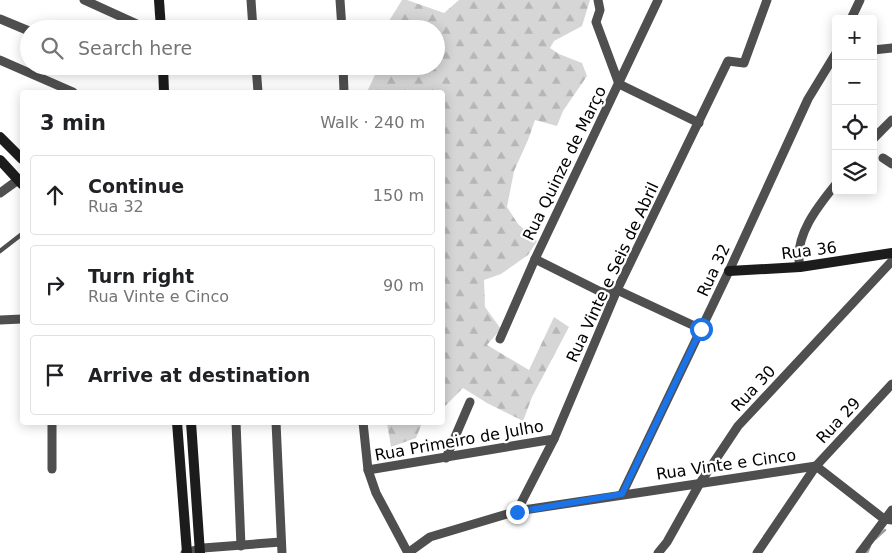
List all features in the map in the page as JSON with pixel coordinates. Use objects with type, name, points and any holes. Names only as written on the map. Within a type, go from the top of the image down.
[{"type":"street","points":[[84,0],[128,20]]},
{"type":"street","points":[[159,0],[160,20]]},
{"type":"street","points":[[252,0],[253,20]]},
{"type":"street","points":[[340,0],[341,20]]},
{"type":"street","points":[[598,0],[600,10],[596,22],[619,84],[699,123]]},
{"type":"street","name":"Rua Quinze de Março","points":[[500,339],[535,259],[657,0]]},
{"type":"street","name":"Rua Vinte e Seis de Abril","points":[[517,512],[554,439],[617,290],[728,61],[744,63],[767,0]]},
{"type":"street","points":[[853,15],[860,0]]},
{"type":"street","points":[[0,19],[20,27]]},
{"type":"street","points":[[877,50],[892,48]]},
{"type":"street","points":[[0,60],[20,69]]},
{"type":"street","name":"Rua 32","points":[[622,494],[729,271],[808,99],[834,60]]},
{"type":"street","points":[[34,75],[68,90]]},
{"type":"street","points":[[163,75],[164,90]]},
{"type":"street","points":[[257,75],[258,90]]},
{"type":"street","points":[[343,75],[344,90]]},
{"type":"street","points":[[877,135],[892,120]]},
{"type":"street","points":[[0,137],[20,157]]},
{"type":"street","points":[[883,158],[892,164]]},
{"type":"street","points":[[0,160],[20,182],[0,193]]},
{"type":"street","points":[[800,268],[798,258],[805,228],[817,207],[832,189]]},
{"type":"street","name":"Rua 36","points":[[729,271],[800,268],[892,253]]},
{"type":"street","points":[[535,259],[599,291],[607,293],[617,290],[701,329]]},
{"type":"street","name":"Rua 30","points":[[658,553],[667,542],[700,483],[738,426],[892,261]]},
{"type":"street","points":[[0,320],[20,319]]},
{"type":"street","name":"Rua 29","points":[[758,553],[816,466],[892,384]]},
{"type":"street","points":[[446,458],[470,402]]},
{"type":"street","points":[[52,425],[52,469]]},
{"type":"street","points":[[177,425],[186,553],[281,542]]},
{"type":"street","points":[[191,425],[200,551]]},
{"type":"street","points":[[236,425],[241,546]]},
{"type":"street","points":[[276,425],[282,553]]},
{"type":"street","points":[[363,425],[368,470],[376,493],[408,553]]},
{"type":"street","name":"Rua Primeiro de Julho","points":[[368,470],[554,439]]},
{"type":"street","name":"Rua Vinte e Cinco","points":[[408,553],[430,537],[517,512],[622,494],[816,466],[888,520]]},
{"type":"street","points":[[860,553],[888,520],[892,510]]},
{"type":"lane","points":[[0,251],[20,236]]},
{"type":"green space","points":[[402,0],[444,13],[459,0],[590,0],[582,26],[554,41],[550,48],[559,54],[582,63],[587,76],[563,111],[557,126],[535,120],[514,171],[507,207],[518,224],[537,241],[528,255],[501,274],[484,280],[485,307],[501,329],[487,345],[529,370],[554,317],[569,327],[532,397],[523,421],[487,403],[463,388],[445,406],[445,90],[368,90],[375,75],[445,75],[445,20],[390,20]]},
{"type":"green space","points":[[387,425],[421,425],[416,438],[391,447]]},
{"type":"waterway","points":[[875,539],[885,530]]},
{"type":"waterway","points":[[867,553],[870,546]]},
{"type":"route","points":[[517,512],[622,494],[701,329]]}]
